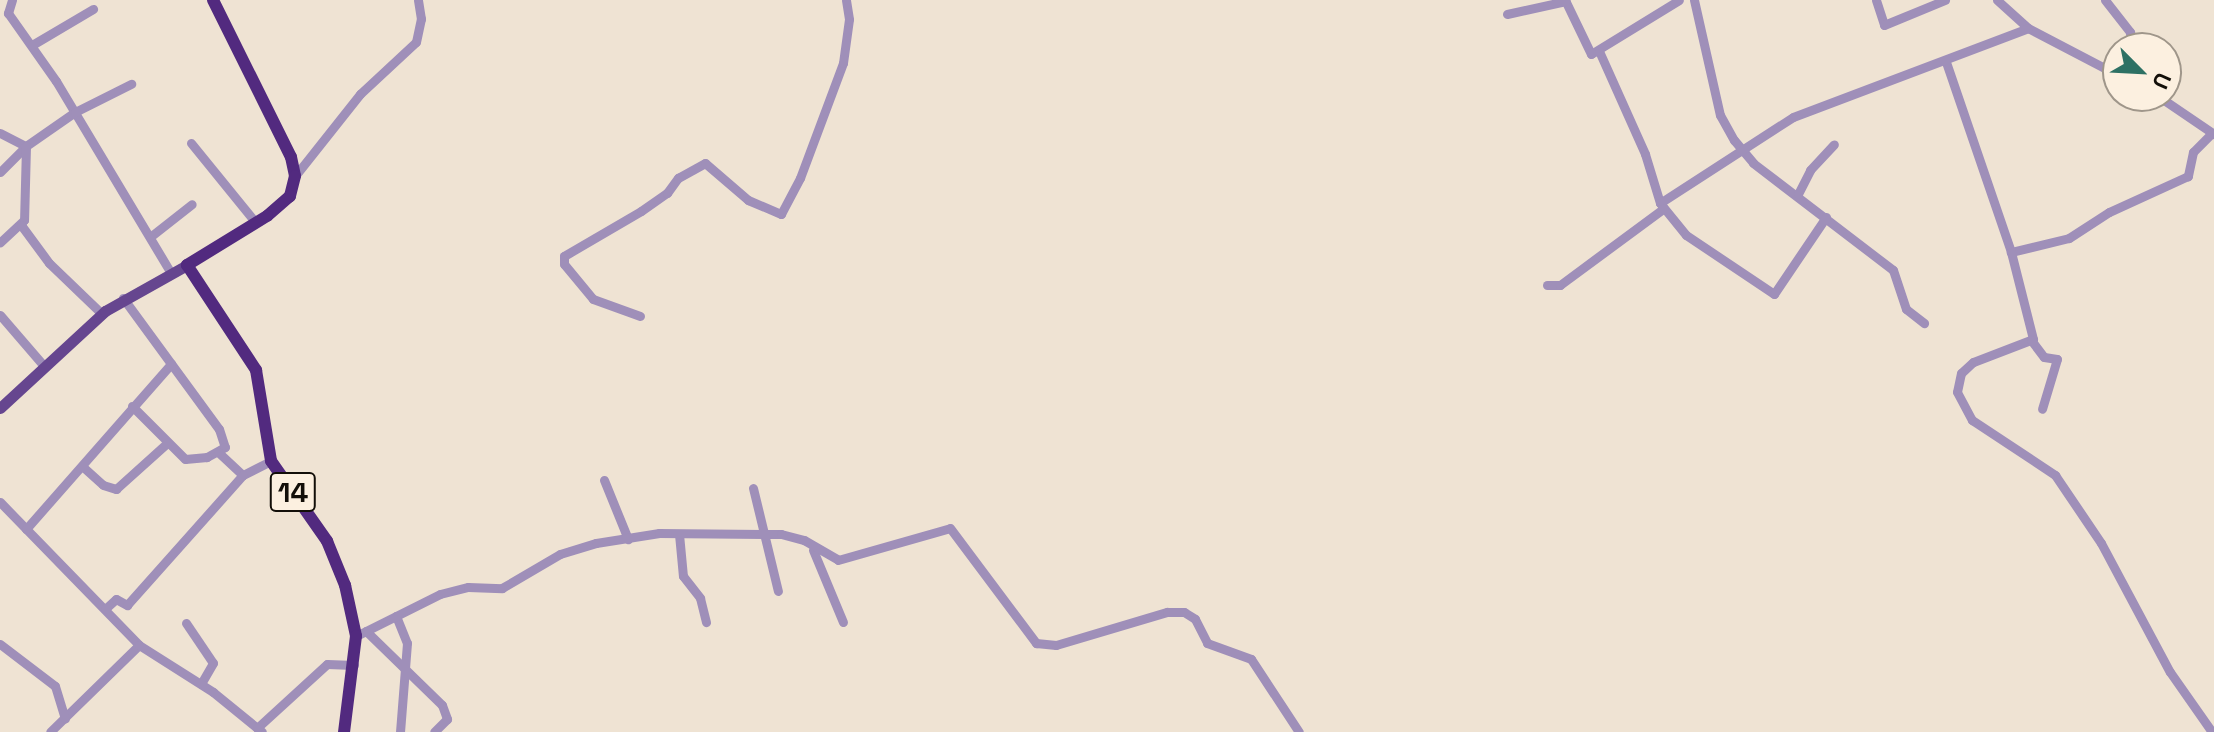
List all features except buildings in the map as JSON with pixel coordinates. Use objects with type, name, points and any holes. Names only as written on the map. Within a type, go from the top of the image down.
[{"type":"highway","points":[[187,265],[262,220],[284,202],[295,176],[291,157],[213,0]]},
{"type":"highway","name":"14","points":[[187,265],[256,370],[271,461],[335,556],[361,634],[344,732]]},
{"type":"main road","points":[[0,408],[102,314],[123,298],[187,265]]},
{"type":"street","points":[[12,0],[4,10],[32,45],[75,112],[171,273]]},
{"type":"street","points":[[295,176],[360,94],[416,42],[421,19],[418,0]]},
{"type":"street","points":[[640,316],[593,299],[564,264],[564,256],[641,211],[665,195],[678,178],[705,163],[748,200],[781,214],[800,178],[843,63],[849,19],[846,0]]},
{"type":"street","points":[[1507,14],[1565,1],[1586,51],[1599,51],[1679,0]]},
{"type":"street","points":[[1694,0],[1720,115],[1741,149],[1753,163],[1798,194],[1893,270],[1906,309],[1924,323]]},
{"type":"street","points":[[1876,0],[1884,25],[1945,0]]},
{"type":"street","points":[[1997,0],[2028,28],[2102,67]]},
{"type":"street","points":[[2105,0],[2130,32]]},
{"type":"street","points":[[32,45],[93,9]]},
{"type":"street","points":[[1547,285],[1560,285],[1741,149],[1793,117],[1946,62],[2028,28]]},
{"type":"street","points":[[1599,51],[1654,176],[1662,206],[1686,235],[1774,294],[1826,217]]},
{"type":"street","points":[[1946,62],[2011,252],[2031,340],[2044,357],[2057,359],[2042,409]]},
{"type":"street","points":[[0,172],[26,146],[75,112],[131,84]]},
{"type":"street","points":[[2011,252],[2069,238],[2109,212],[2188,176],[2193,152],[2213,134],[2181,112]]},
{"type":"street","points":[[0,133],[26,146]]},
{"type":"street","points":[[191,143],[262,220]]},
{"type":"street","points":[[1798,194],[1810,170],[1834,144]]},
{"type":"street","points":[[0,242],[21,225],[28,192],[26,146]]},
{"type":"street","points":[[150,237],[192,204]]},
{"type":"street","points":[[21,225],[49,263],[102,314]]},
{"type":"street","points":[[123,298],[219,429],[226,443],[218,452],[192,460],[167,443],[132,406]]},
{"type":"street","points":[[0,315],[44,366]]},
{"type":"street","points":[[2031,340],[1968,366],[1958,382],[1962,407],[1972,420],[2055,475],[2101,543],[2170,672],[2212,732]]},
{"type":"street","points":[[26,529],[171,364]]},
{"type":"street","points":[[82,466],[108,489],[116,489],[167,443]]},
{"type":"street","points":[[218,452],[243,475]]},
{"type":"street","points":[[105,609],[116,599],[127,605],[243,475],[271,461]]},
{"type":"street","points":[[604,480],[628,539]]},
{"type":"street","points":[[753,488],[778,591]]},
{"type":"street","points":[[0,502],[139,645],[201,684],[259,730],[327,664],[354,665]]},
{"type":"street","points":[[434,732],[447,715],[407,668],[361,634],[456,589],[502,588],[578,547],[628,539],[679,534],[766,534],[795,537],[826,557],[844,560],[950,528],[1028,638],[1043,645],[1167,612],[1188,614],[1207,643],[1251,659],[1299,732]]},
{"type":"street","points":[[679,534],[683,576],[698,595],[706,622]]},
{"type":"street","points":[[812,546],[843,622]]},
{"type":"street","points":[[396,616],[406,635],[407,668],[400,732]]},
{"type":"street","points":[[186,623],[213,663],[201,684]]},
{"type":"street","points":[[0,644],[55,686],[65,718]]},
{"type":"street","points":[[50,732],[139,645]]}]
